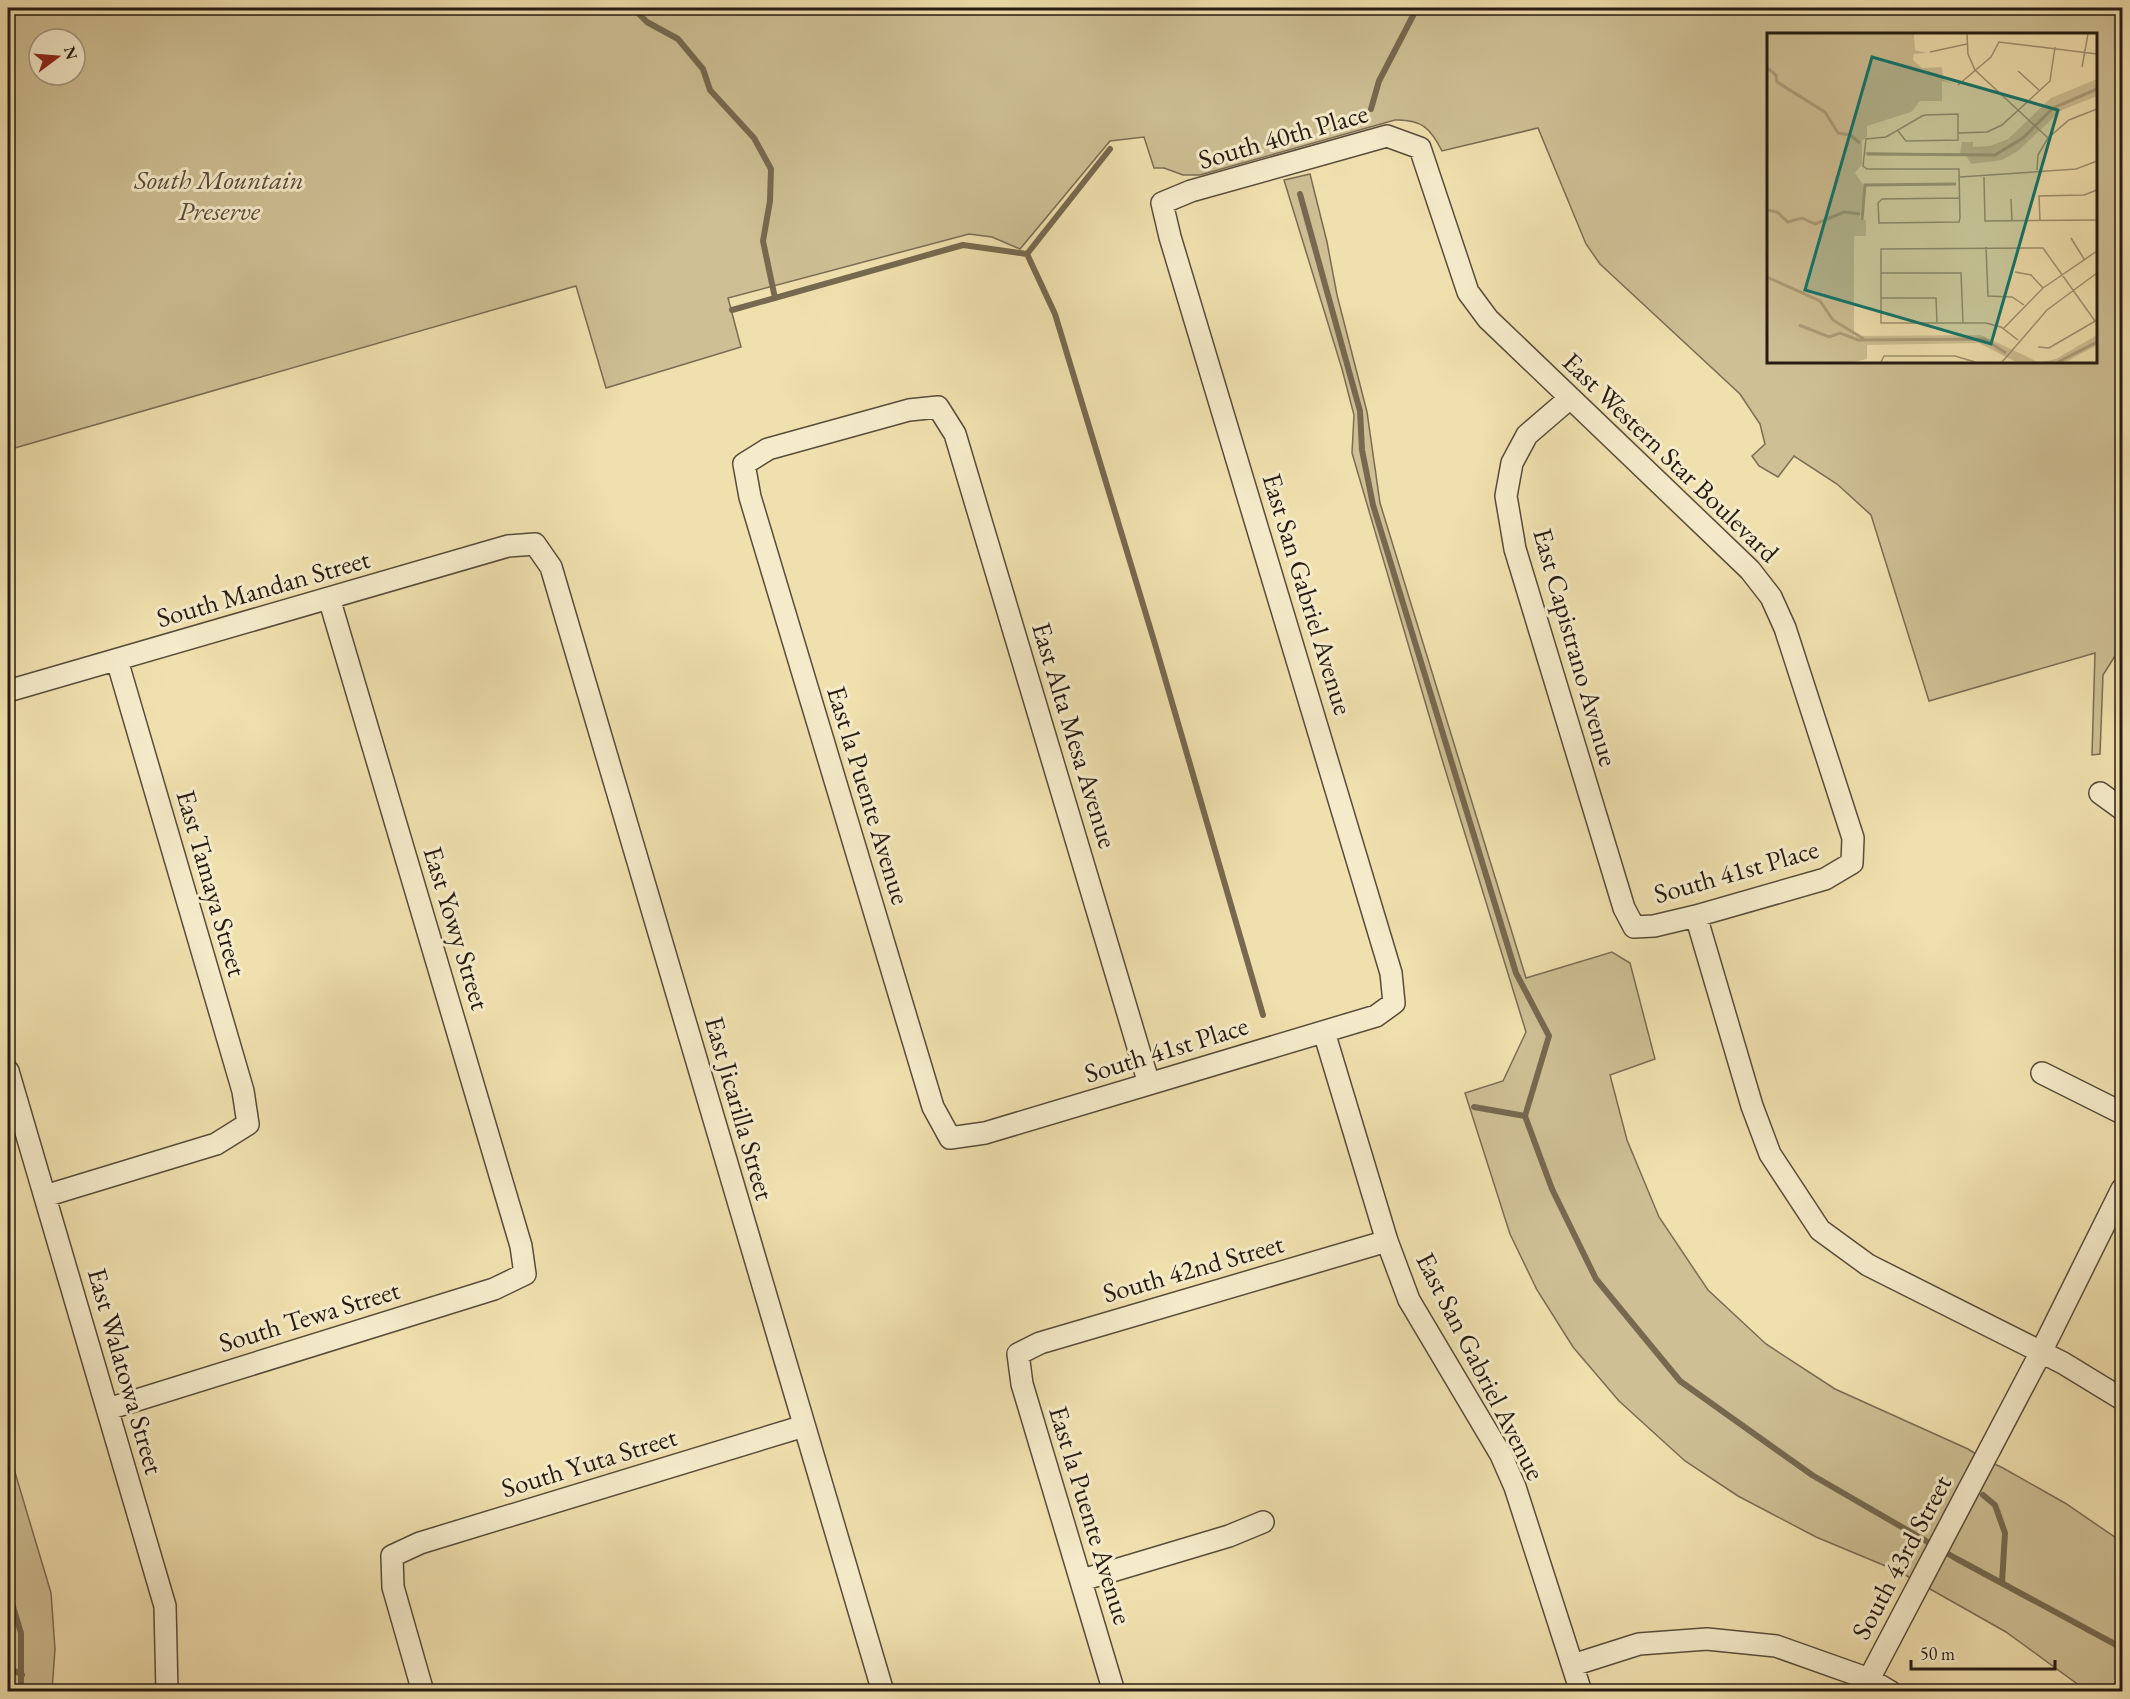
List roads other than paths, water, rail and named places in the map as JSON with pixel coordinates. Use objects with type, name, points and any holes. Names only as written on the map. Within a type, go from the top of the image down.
[{"type":"street","name":"South 40th Place","points":[[1162,203],[1191,192],[1387,136],[1420,148]]},
{"type":"street","name":"East Western Star Boulevard","points":[[1420,148],[1468,292],[1488,319],[1750,570],[1772,597],[1785,628],[1853,838],[1852,863]]},
{"type":"street","name":"East San Gabriel Avenue","points":[[1162,203],[1170,237],[1391,973],[1394,1003]]},
{"type":"street","name":"East Capistrano Avenue","points":[[1569,399],[1527,435],[1512,463],[1506,496],[1515,549],[1624,908],[1634,927]]},
{"type":"street","name":"East la Puente Avenue","points":[[938,407],[909,410],[768,448],[744,464],[750,497],[933,1107],[950,1138]]},
{"type":"street","name":"East Alta Mesa Avenue","points":[[938,407],[955,434],[1149,1084]]},
{"type":"street","name":"South Mandan Street","points":[[8,691],[508,546],[535,544]]},
{"type":"street","name":"East Jicarilla Street","points":[[535,544],[551,567],[883,1692]]},
{"type":"street","name":"East Yowy Street","points":[[329,598],[518,1234],[525,1274]]},
{"type":"street","name":"East Tamaya Street","points":[[45,1196],[216,1144],[248,1124],[243,1091],[117,660]]},
{"type":"street","points":[[2100,794],[2122,809]]},
{"type":"street","name":"South 41st Place","points":[[1634,927],[1654,926],[1696,916],[1825,879],[1852,863]]},
{"type":"street","points":[[1696,916],[1752,1106],[1770,1154],[1820,1230],[1868,1265],[2041,1352],[2122,1399]]},
{"type":"street","name":"South 41st Place","points":[[950,1138],[985,1132],[1376,1017],[1394,1003]]},
{"type":"street","name":"East San Gabriel Avenue","points":[[1324,1032],[1387,1241],[1409,1300],[1501,1455],[1515,1486],[1581,1692]]},
{"type":"street","name":"East Walatowa Street","points":[[8,1071],[165,1606],[166,1692]]},
{"type":"street","points":[[2042,1073],[2122,1113]]},
{"type":"street","name":"South 43rd Street","points":[[1573,1665],[1639,1644],[1707,1639],[1776,1646],[1869,1679],[2041,1352],[2122,1189]]},
{"type":"street","name":"South 42nd Street","points":[[1018,1354],[1040,1343],[1387,1241]]},
{"type":"street","name":"South Tewa Street","points":[[108,1409],[494,1289],[525,1274]]},
{"type":"street","name":"East la Puente Avenue","points":[[1018,1354],[1022,1384],[1114,1692]]},
{"type":"street","name":"South Yuta Street","points":[[423,1692],[393,1587],[392,1556],[420,1543],[804,1426]]},
{"type":"street","points":[[1082,1580],[1229,1536],[1263,1522]]},
{"type":"street","points":[[1869,1679],[1891,1692]]},
{"type":"waterway","points":[[633,8],[647,22],[678,39],[703,69],[710,90],[754,138],[771,169],[770,201],[763,241],[775,298]]},
{"type":"waterway","points":[[1371,109],[1379,81],[1417,8]]},
{"type":"waterway","points":[[1027,254],[1110,149]]},
{"type":"waterway","points":[[1300,194],[1360,411],[1362,450],[1373,505],[1516,973],[1549,1036],[1525,1116],[1552,1189],[1596,1279],[1680,1381],[1812,1475],[1957,1559],[2122,1648]]},
{"type":"waterway","points":[[732,310],[963,245],[1027,254],[1055,314],[1155,644],[1263,1015]]},
{"type":"waterway","points":[[1474,1107],[1525,1116]]},
{"type":"waterway","points":[[1983,1495],[1995,1505],[2005,1533],[2002,1583]]},
{"type":"waterway","points":[[8,1590],[21,1633],[21,1692]]},
{"type":"waterway","points":[[8,1667],[22,1675]]},
{"type":"park label","name":"South Mountain Preserve","points":[[219,194]]}]
